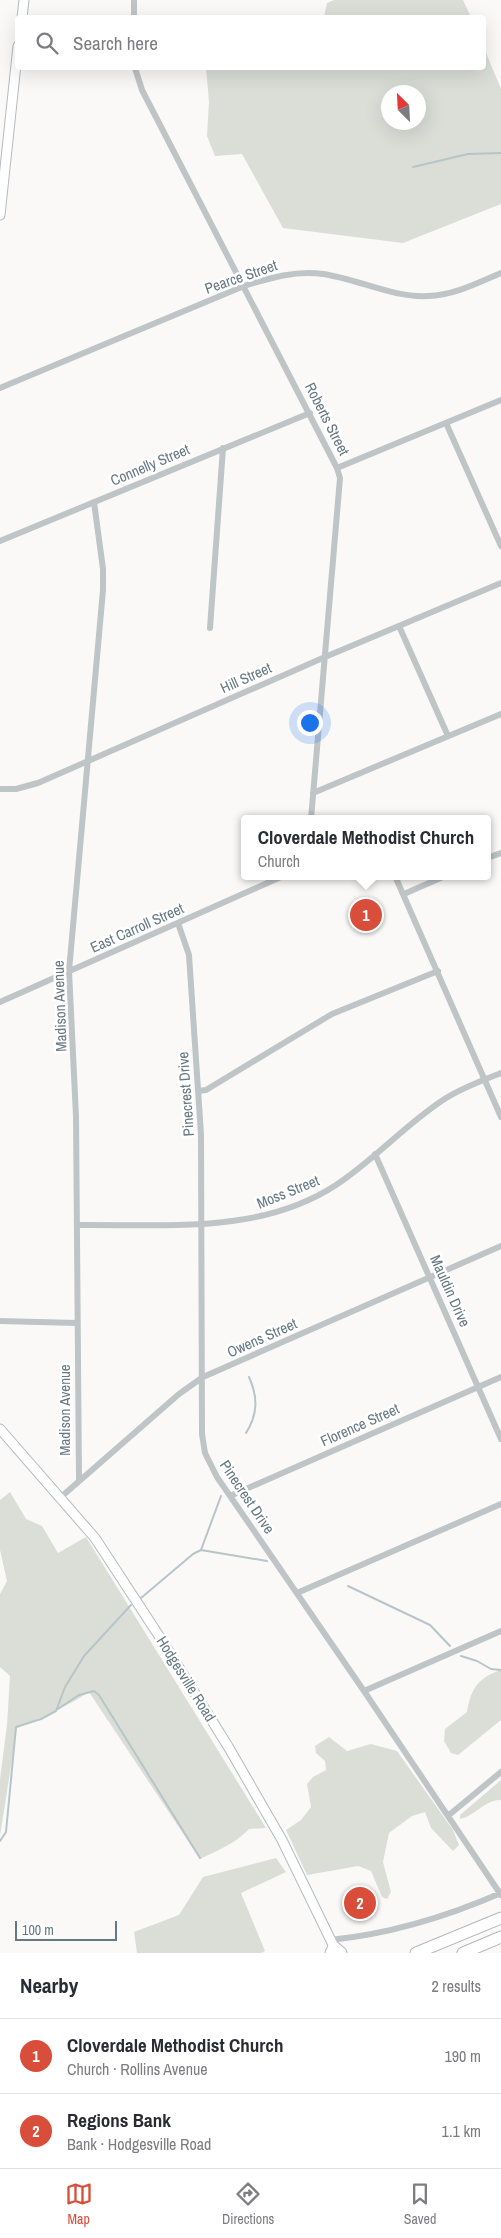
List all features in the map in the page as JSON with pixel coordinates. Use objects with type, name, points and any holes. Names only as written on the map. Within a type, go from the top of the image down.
[{"type":"highway","points":[[416,1953],[501,1918]]},
{"type":"highway","points":[[463,1953],[501,1937]]},
{"type":"street","points":[[22,15],[24,0]]},
{"type":"street","points":[[134,0],[134,15]]},
{"type":"street","points":[[0,215],[3,160],[15,69]]},
{"type":"street","name":"Roberts Street","points":[[136,70],[142,90],[337,468],[340,487],[311,815]]},
{"type":"street","name":"Pearce Street","points":[[0,388],[244,286],[280,276],[321,274],[399,293],[426,296],[456,292],[501,273]]},
{"type":"street","points":[[337,468],[501,400]]},
{"type":"street","name":"Connelly Street","points":[[0,541],[310,413]]},
{"type":"street","points":[[446,423],[501,546]]},
{"type":"street","points":[[210,628],[223,469],[223,448]]},
{"type":"street","name":"Madison Avenue","points":[[80,1480],[75,1070],[69,971],[103,590],[103,569],[94,502]]},
{"type":"street","name":"Hill Street","points":[[0,789],[26,787],[501,583]]},
{"type":"street","points":[[399,626],[448,736]]},
{"type":"street","points":[[313,793],[501,714]]},
{"type":"street","name":"East Carroll Street","points":[[0,1002],[274,880]]},
{"type":"street","points":[[397,880],[501,1117]]},
{"type":"street","points":[[404,894],[436,880]]},
{"type":"street","name":"Pinecrest Drive","points":[[178,923],[189,955],[201,1134],[202,1434],[205,1453],[216,1477],[298,1593],[501,1894]]},
{"type":"street","points":[[198,1091],[206,1090],[332,1014],[438,971]]},
{"type":"street","name":"Moss Street","points":[[77,1225],[202,1224],[256,1218],[295,1206],[335,1186],[444,1100],[501,1073]]},
{"type":"street","name":"Mauldin Drive","points":[[375,1154],[501,1439]]},
{"type":"street","name":"Owens Street","points":[[61,1497],[179,1394],[203,1377],[501,1246]]},
{"type":"street","points":[[0,1321],[77,1323]]},
{"type":"street","name":"Florence Street","points":[[230,1496],[501,1377]]},
{"type":"street","name":"Hodgesville Road","points":[[0,1428],[61,1497],[110,1560],[215,1726],[282,1840],[335,1949]]},
{"type":"street","points":[[298,1593],[501,1504]]},
{"type":"street","points":[[364,1691],[501,1631]]},
{"type":"street","points":[[449,1815],[501,1772]]},
{"type":"street","points":[[335,1949],[365,1936],[426,1921],[501,1894]]},
{"type":"shaded area","points":[[334,0],[463,0],[470,15],[324,15],[327,3]]},
{"type":"shaded area","points":[[486,53],[501,89],[501,204],[403,243],[283,228],[242,154],[215,156],[207,136],[209,102],[206,70],[486,70]]},
{"type":"shaded area","points":[[10,1492],[26,1519],[42,1526],[58,1553],[86,1537],[266,1828],[249,1829],[232,1843],[200,1859],[89,1692],[45,1716],[17,1728],[0,1836],[0,1779],[7,1725],[10,1676],[0,1667],[0,1594],[7,1581],[0,1550],[0,1500]]},
{"type":"shaded area","points":[[501,1670],[501,1720],[458,1755],[451,1753],[444,1741],[445,1729],[467,1712],[473,1690],[481,1680]]},
{"type":"shaded area","points":[[329,1737],[347,1751],[371,1744],[397,1751],[453,1830],[459,1845],[453,1851],[431,1828],[425,1812],[412,1816],[389,1833],[383,1862],[391,1892],[387,1899],[382,1897],[371,1871],[358,1866],[307,1875],[286,1830],[301,1820],[311,1807],[307,1784],[313,1777],[326,1770],[325,1761],[316,1753],[315,1746]]},
{"type":"shaded area","points":[[501,1780],[501,1800],[490,1802],[471,1815],[460,1819],[460,1815]]},
{"type":"shaded area","points":[[276,1858],[286,1872],[241,1893],[265,1951],[261,1953],[137,1953],[134,1932],[179,1915],[203,1877]]},
{"type":"waterway","points":[[413,167],[468,154],[501,153]]},
{"type":"waterway","points":[[246,1433],[255,1412],[254,1392],[249,1377]]},
{"type":"waterway","points":[[201,1550],[221,1496]]},
{"type":"waterway","points":[[141,1598],[193,1554],[201,1550],[267,1561]]},
{"type":"waterway","points":[[348,1586],[430,1625],[450,1646]]},
{"type":"waterway","points":[[0,1841],[6,1832],[16,1727],[41,1719],[56,1711],[65,1687],[84,1656],[131,1605]]},
{"type":"waterway","points":[[461,1656],[477,1661],[491,1669],[501,1670]]},
{"type":"waterway","points":[[58,1709],[79,1695],[94,1691],[99,1695],[200,1858]]},
{"type":"place","name":"Cloverdale Methodist Church","points":[[366,915]]},
{"type":"place","name":"Regions Bank","points":[[360,1903]]}]
